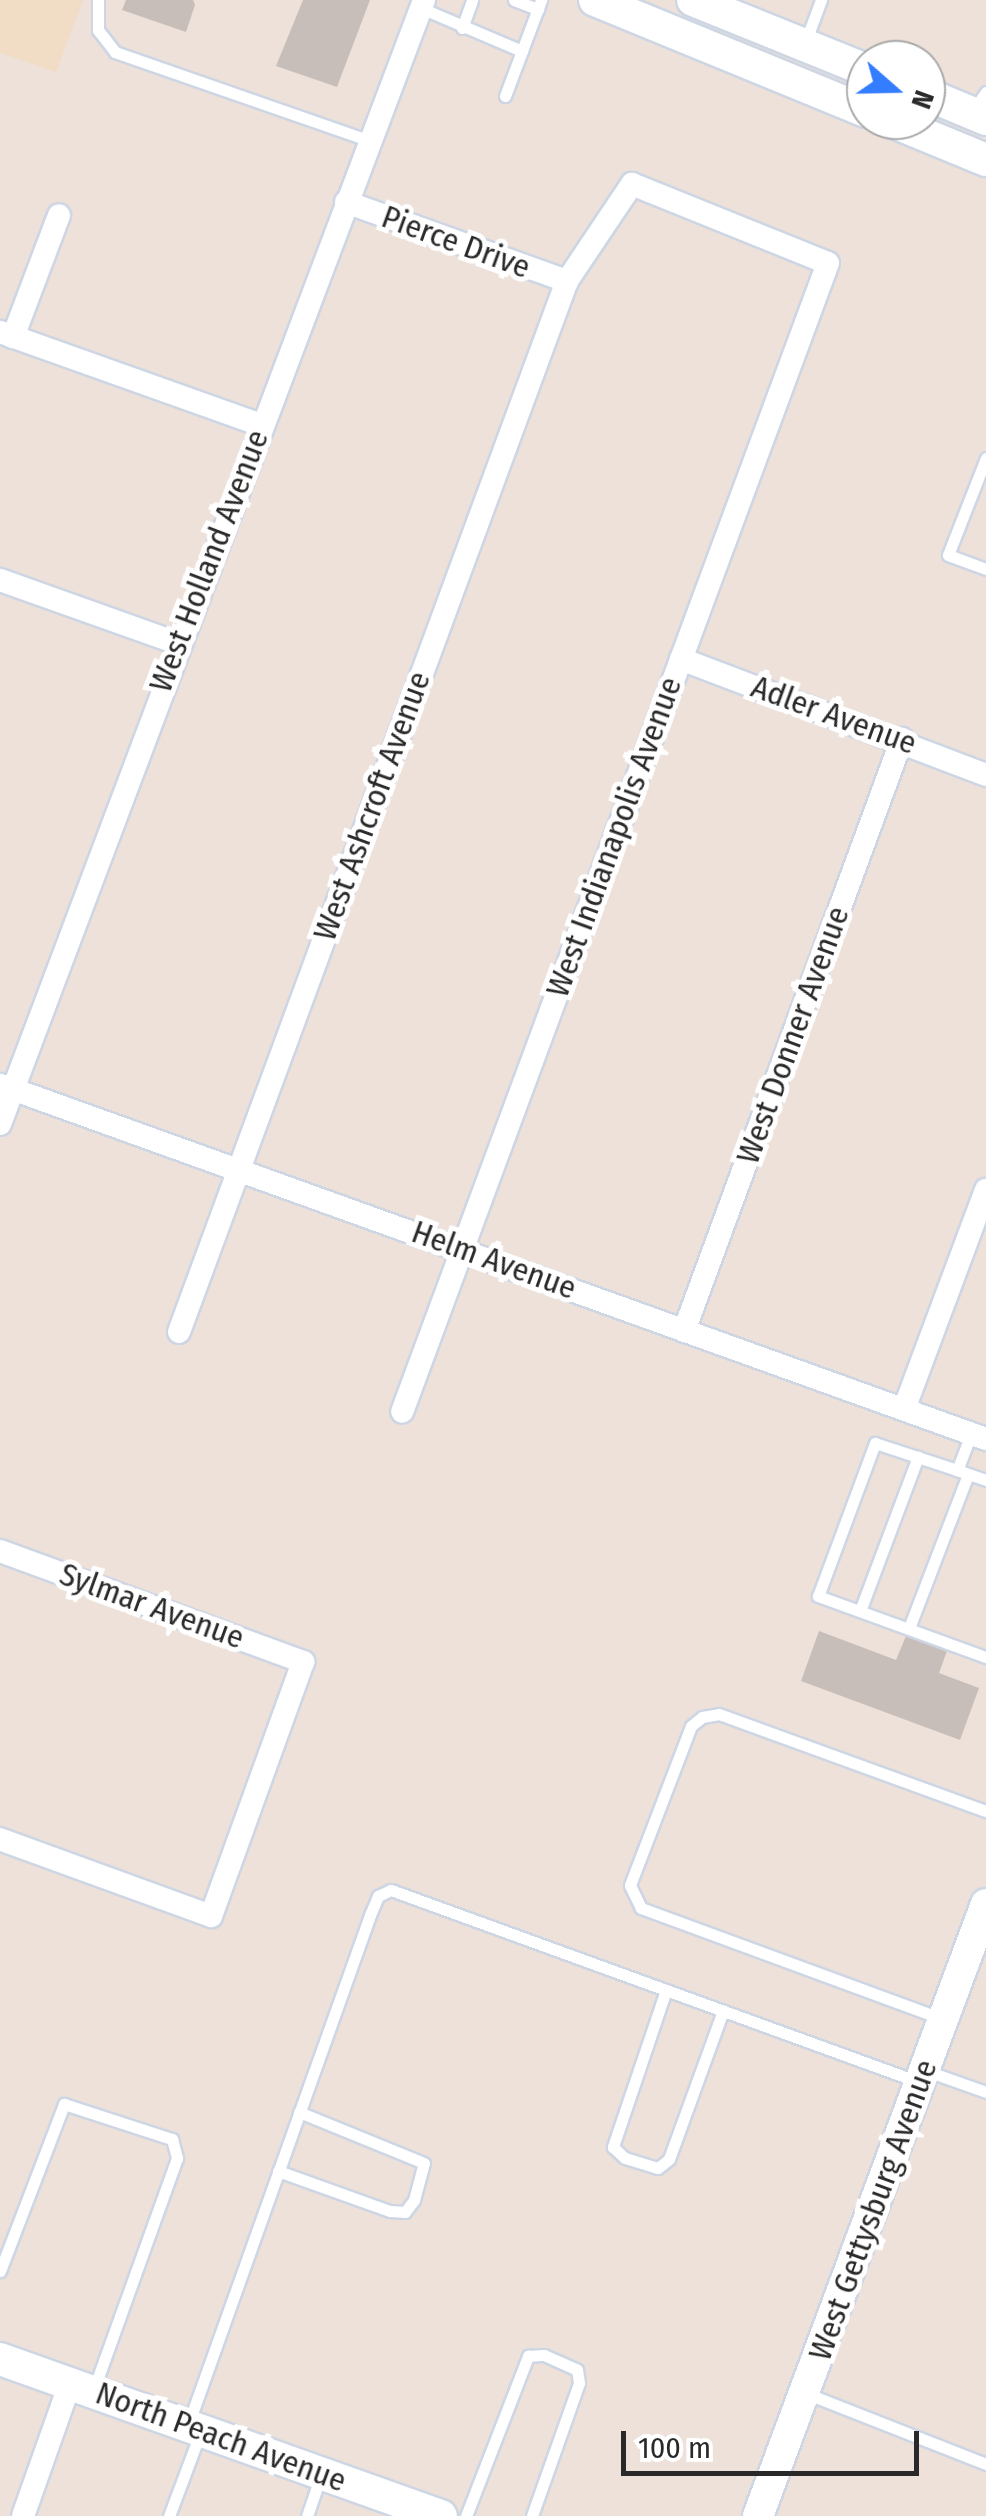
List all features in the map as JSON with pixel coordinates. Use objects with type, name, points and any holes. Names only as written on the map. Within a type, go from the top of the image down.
[{"type":"main road","points":[[595,0],[846,103]]},
{"type":"main road","points":[[693,0],[846,62]]},
{"type":"main road","points":[[794,82],[820,76],[846,85]]},
{"type":"main road","points":[[946,99],[981,108]]},
{"type":"main road","points":[[946,121],[953,123],[981,108]]},
{"type":"main road","points":[[938,140],[986,160]]},
{"type":"main road","name":"North Peach Avenue","points":[[0,2359],[441,2516]]},
{"type":"street","name":"West Holland Avenue","points":[[0,1124],[6,1087],[422,4]]},
{"type":"street","name":"West Indianapolis Avenue","points":[[402,1412],[828,263],[632,184]]},
{"type":"street","name":"West Ashcroft Avenue","points":[[179,1332],[567,281],[632,184]]},
{"type":"street","name":"Pierce Drive","points":[[346,202],[567,281]]},
{"type":"street","points":[[59,215],[6,335],[261,425]]},
{"type":"street","points":[[0,580],[177,644]]},
{"type":"street","name":"Adler Avenue","points":[[680,659],[902,739],[986,775]]},
{"type":"street","name":"West Donner Avenue","points":[[684,1331],[902,739]]},
{"type":"street","name":"Helm Avenue","points":[[6,1087],[462,1247],[978,1436]]},
{"type":"street","points":[[904,1409],[986,1190]]},
{"type":"street","name":"Sylmar Avenue","points":[[0,1551],[303,1662],[211,1916],[0,1840]]},
{"type":"street","name":"West Gettysburg Avenue","points":[[758,2516],[986,1904]]},
{"type":"street","points":[[23,2516],[82,2388]]},
{"type":"lane","points":[[98,0],[98,30],[116,52],[370,141]]},
{"type":"lane","points":[[462,28],[472,0]]},
{"type":"lane","points":[[505,96],[540,4],[514,0]]},
{"type":"lane","points":[[804,45],[822,0]]},
{"type":"lane","points":[[422,4],[462,28],[522,51]]},
{"type":"lane","points":[[986,458],[948,555],[986,569]]},
{"type":"lane","points":[[909,1628],[978,1436]]},
{"type":"lane","points":[[986,1480],[875,1443],[818,1596],[986,1657]]},
{"type":"lane","points":[[860,1611],[918,1457]]},
{"type":"lane","points":[[944,2019],[640,1908],[630,1885],[691,1726],[702,1717],[718,1714],[986,1811]]},
{"type":"lane","points":[[169,2516],[278,2171],[378,1896],[390,1890],[723,2010],[922,2076],[986,2092]]},
{"type":"lane","points":[[666,1990],[614,2147],[625,2158],[658,2168],[669,2160],[723,2010]]},
{"type":"lane","points":[[0,2271],[64,2104],[172,2139],[176,2158],[82,2388]]},
{"type":"lane","points":[[278,2171],[390,2211],[405,2212],[414,2200],[424,2163],[299,2112]]},
{"type":"lane","points":[[466,2516],[528,2356],[544,2354],[577,2370],[578,2383],[532,2516]]},
{"type":"lane","points":[[805,2393],[986,2464]]},
{"type":"lane","points":[[307,2516],[322,2473]]},
{"type":"shaded area","points":[[0,0],[83,0],[56,72],[0,53]]},
{"type":"building","points":[[126,0],[193,0],[195,5],[186,32],[122,10]]},
{"type":"building","points":[[303,0],[370,0],[337,87],[276,66]]},
{"type":"building","points":[[819,1631],[896,1660],[906,1636],[947,1651],[939,1673],[979,1688],[960,1740],[801,1681]]}]
